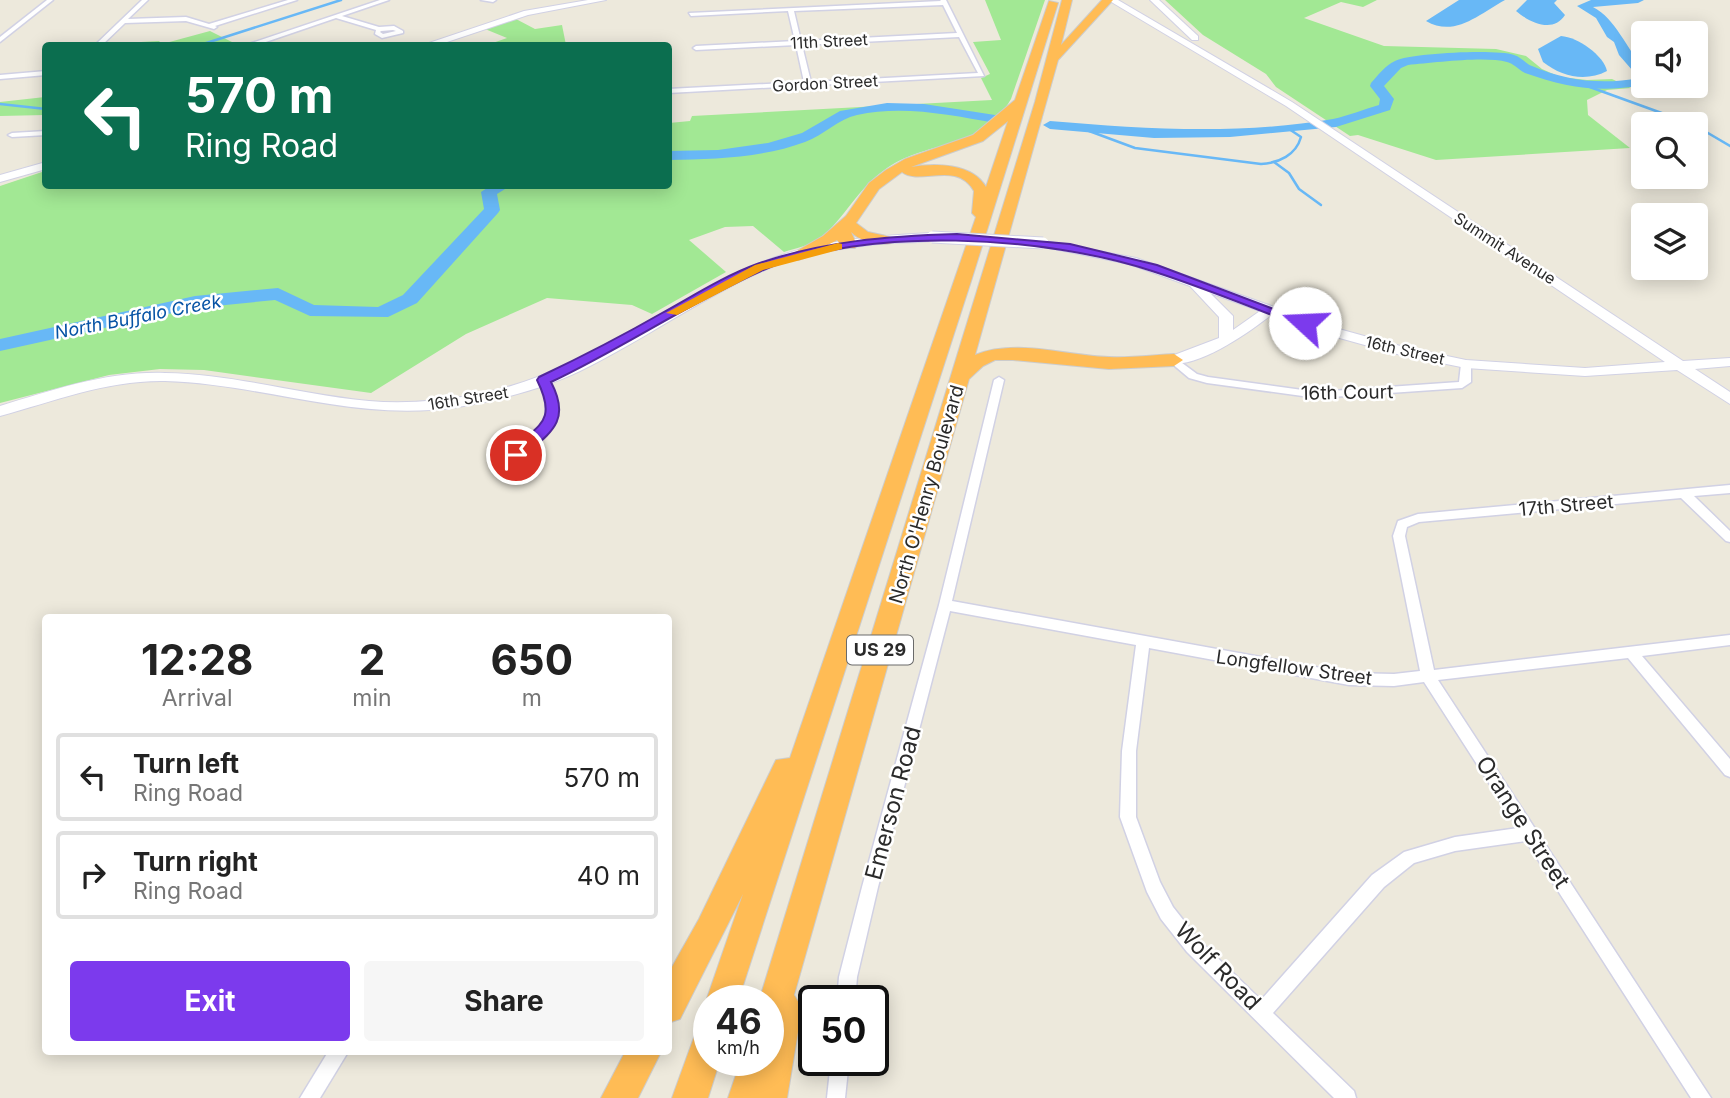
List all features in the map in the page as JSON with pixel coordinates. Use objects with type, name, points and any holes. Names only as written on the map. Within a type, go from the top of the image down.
[{"type":"highway","name":"North O'Henry Boulevard","points":[[727,985],[1054,0]]},
{"type":"highway","name":"North O'Henry Boulevard","points":[[781,985],[1052,65],[1068,0]]},
{"type":"highway","points":[[1052,65],[1070,40],[1108,1]]},
{"type":"highway","points":[[849,245],[853,223],[874,186],[910,162],[978,138],[1001,121],[1022,98]]},
{"type":"highway","points":[[798,255],[853,223],[893,179],[910,172],[954,172],[976,183],[981,191],[978,229]]},
{"type":"highway","points":[[853,223],[863,235],[885,240]]},
{"type":"highway","points":[[979,312],[986,331],[996,341],[1012,349],[1069,360]]},
{"type":"highway","points":[[960,377],[976,362],[992,355],[1013,354],[1131,363],[1174,360]]},
{"type":"highway","points":[[672,1000],[710,930],[837,655]]},
{"type":"highway","points":[[769,1098],[801,923]]},
{"type":"highway","points":[[619,1098],[642,1055]]},
{"type":"highway","points":[[690,1098],[697,1076]]},
{"type":"highway","points":[[746,1098],[753,1076]]},
{"type":"main road","points":[[436,42],[527,13],[602,0]]},
{"type":"main road","name":"Summit Avenue","points":[[1154,0],[1185,30],[1280,99]]},
{"type":"main road","name":"Summit Avenue","points":[[1108,1],[1311,118],[1730,400]]},
{"type":"main road","points":[[0,179],[42,166]]},
{"type":"main road","name":"16th Street","points":[[0,411],[113,381],[164,377],[229,383],[370,406],[461,402],[512,391],[544,380],[601,353],[759,267],[798,255],[849,245],[932,237],[1043,243],[1132,261],[1353,339],[1466,364],[1586,372],[1730,362]]},
{"type":"main road","points":[[1185,278],[1226,316],[1226,342]]},
{"type":"main road","points":[[1174,360],[1226,342],[1269,310]]},
{"type":"street","points":[[0,40],[50,0]]},
{"type":"street","points":[[101,42],[145,0]]},
{"type":"street","points":[[123,21],[175,18],[213,26],[294,0]]},
{"type":"street","points":[[259,42],[386,0]]},
{"type":"street","points":[[485,0],[493,0]]},
{"type":"street","points":[[691,14],[943,1],[961,35]]},
{"type":"street","points":[[699,3],[701,14]]},
{"type":"street","points":[[791,10],[808,84]]},
{"type":"street","points":[[338,16],[379,29]]},
{"type":"street","name":"11th Street","points":[[696,48],[961,35]]},
{"type":"street","name":"Gordon Street","points":[[672,91],[982,75],[961,35]]},
{"type":"street","points":[[0,77],[42,73]]},
{"type":"street","points":[[12,135],[42,133]]},
{"type":"street","name":"16th Court","points":[[1174,360],[1194,376],[1207,380],[1317,395],[1462,385],[1466,382],[1466,364]]},
{"type":"street","points":[[516,455],[547,429],[553,416],[553,399],[544,380]]},
{"type":"street","name":"North O'Henry Boulevard","points":[[945,605],[999,380]]},
{"type":"street","name":"17th Street","points":[[1402,524],[1418,518],[1730,489]]},
{"type":"street","points":[[1684,494],[1730,538]]},
{"type":"street","name":"Orange Street","points":[[1402,524],[1399,536],[1428,677],[1702,1098]]},
{"type":"street","name":"Longfellow Street","points":[[945,605],[1349,679],[1394,680],[1428,677],[1730,640]]},
{"type":"street","name":"Emerson Road","points":[[847,985],[870,887],[945,605]]},
{"type":"street","name":"Wolf Road","points":[[1143,643],[1129,751],[1128,817],[1153,886],[1167,913],[1220,974],[1348,1098]]},
{"type":"street","points":[[1632,653],[1730,770]]},
{"type":"street","points":[[1262,1012],[1378,881],[1410,857],[1455,844],[1531,833]]},
{"type":"street","points":[[309,1098],[337,1055]]},
{"type":"street","points":[[836,1098],[838,1076]]},
{"type":"green space","points":[[985,0],[1045,0],[1011,99],[999,116],[985,128],[954,142],[920,152],[887,168],[867,185],[829,231],[807,245],[784,252],[753,226],[725,227],[689,240],[726,272],[652,314],[632,305],[547,298],[466,334],[371,393],[204,370],[160,369],[109,375],[0,403],[0,186],[42,172],[42,189],[672,189],[672,123],[690,121],[692,116],[992,100],[981,78],[990,74],[973,42],[1001,40]]},
{"type":"green space","points":[[1165,0],[1377,0],[1363,7],[1341,2],[1304,18],[1384,46],[1496,49],[1526,56],[1542,69],[1560,77],[1612,79],[1631,88],[1607,90],[1587,100],[1588,115],[1630,148],[1436,160],[1358,135],[1350,136],[1276,87],[1266,74],[1203,35]]},
{"type":"green space","points":[[516,19],[535,29],[562,25],[565,42],[496,42],[507,38],[485,29]]},
{"type":"green space","points":[[210,31],[232,42],[169,42]]},
{"type":"green space","points":[[42,97],[42,115],[0,116],[0,102]]},
{"type":"water","points":[[1459,0],[1505,0],[1457,26],[1437,26],[1426,21]]},
{"type":"water","points":[[1527,0],[1557,0],[1554,3],[1565,15],[1554,24],[1534,22],[1516,11]]},
{"type":"water","points":[[1561,36],[1589,48],[1601,59],[1607,71],[1591,76],[1574,76],[1543,62],[1538,49]]},
{"type":"waterway","points":[[210,42],[341,0]]},
{"type":"waterway","name":"North Buffalo Creek","points":[[1631,61],[1623,52],[1620,40],[1611,34],[1601,16],[1583,6],[1596,2],[1638,0]]},
{"type":"waterway","name":"North Buffalo Creek","points":[[1050,125],[1154,134],[1230,133],[1336,123],[1385,107],[1387,99],[1377,86],[1396,65],[1406,61],[1459,57],[1511,58],[1527,69],[1587,86],[1631,83]]},
{"type":"waterway","points":[[1587,86],[1659,112]]},
{"type":"waterway","points":[[0,104],[42,109]]},
{"type":"waterway","name":"North Buffalo Creek","points":[[672,156],[768,148],[807,136],[845,114],[869,109],[924,108],[995,119]]},
{"type":"waterway","points":[[1081,128],[1135,148],[1261,164],[1274,162]]},
{"type":"waterway","points":[[1274,162],[1291,153],[1299,143],[1301,137],[1289,129]]},
{"type":"waterway","points":[[1708,133],[1730,146]]},
{"type":"waterway","points":[[1274,162],[1289,173],[1299,189],[1321,205]]},
{"type":"waterway","name":"North Buffalo Creek","points":[[0,345],[195,302],[278,294],[310,310],[381,313],[410,299],[492,210],[489,192],[496,189]]},
{"type":"slow traffic","points":[[673,313],[759,267],[793,256],[838,247]]},
{"type":"route","points":[[516,455],[547,429],[553,416],[553,399],[544,380],[601,353],[712,290],[759,267],[825,249],[911,238],[984,238],[1043,243],[1108,255],[1153,267],[1305,323]]}]
